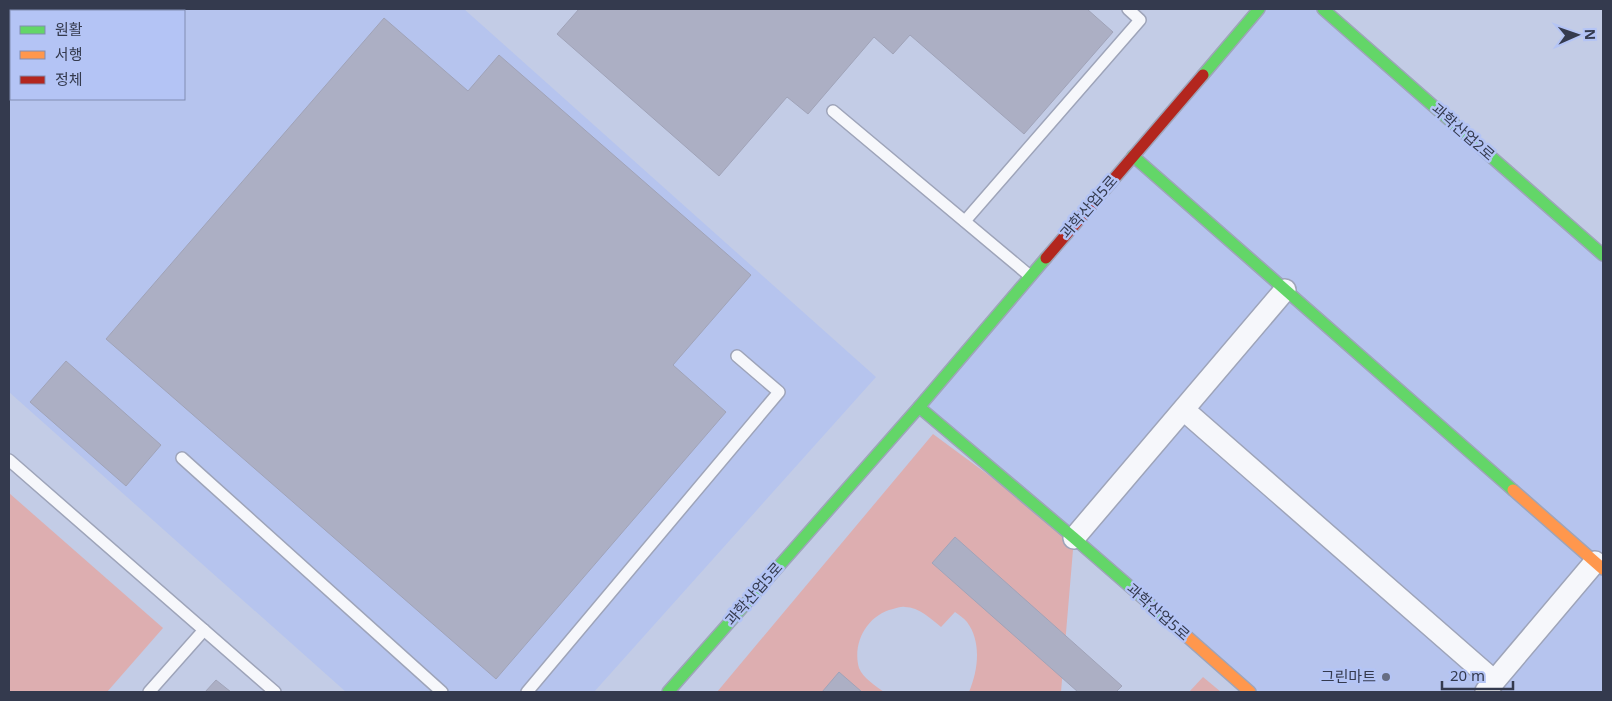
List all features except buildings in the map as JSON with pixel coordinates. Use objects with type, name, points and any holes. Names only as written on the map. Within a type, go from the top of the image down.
[{"type":"street","name":"과학산업5로","points":[[668,692],[918,406],[1260,9]]},
{"type":"street","name":"과학산업2로","points":[[1323,9],[1603,255]]},
{"type":"street","points":[[1133,156],[1599,565],[1490,687],[1184,410]]},
{"type":"street","points":[[1074,538],[1285,290]]},
{"type":"street","name":"과학산업5로","points":[[918,406],[1074,538],[1250,692]]},
{"type":"lane","points":[[965,222],[1140,20],[1128,9]]},
{"type":"lane","points":[[833,111],[1030,276]]},
{"type":"lane","points":[[527,692],[779,392],[737,356]]},
{"type":"lane","points":[[182,458],[442,692]]},
{"type":"lane","points":[[9,460],[275,692]]},
{"type":"lane","points":[[149,692],[204,630]]},
{"type":"shaded area","points":[[464,9],[876,377],[594,692],[346,692],[9,392],[9,76],[10,74],[10,100],[185,100],[185,10],[67,10]]},
{"type":"shaded area","points":[[1260,9],[1323,9],[1603,251],[1603,692],[1248,692],[919,407]]},
{"type":"shaded area","points":[[933,434],[1074,538],[1061,692],[969,692],[975,675],[977,647],[972,630],[967,622],[955,612],[941,627],[920,611],[902,607],[884,612],[876,617],[864,631],[858,649],[857,659],[861,672],[870,682],[884,692],[717,692]]},
{"type":"shaded area","points":[[9,493],[163,628],[107,692],[9,692]]},
{"type":"shaded area","points":[[1203,677],[1221,692],[1189,692]]},
{"type":"traffic: fast","points":[[1203,75],[1259,9]]},
{"type":"traffic: fast","points":[[1323,9],[1603,255]]},
{"type":"traffic: fast","points":[[1133,156],[1513,490]]},
{"type":"traffic: fast","points":[[668,692],[919,407],[1046,258]]},
{"type":"traffic: fast","points":[[919,407],[1166,618]]},
{"type":"traffic: slow","points":[[1513,490],[1603,569]]},
{"type":"traffic: slow","points":[[1166,618],[1250,692]]},
{"type":"traffic: jam","points":[[1046,258],[1203,75]]},
{"type":"place","name":"그린마트","points":[[1386,677]]}]
